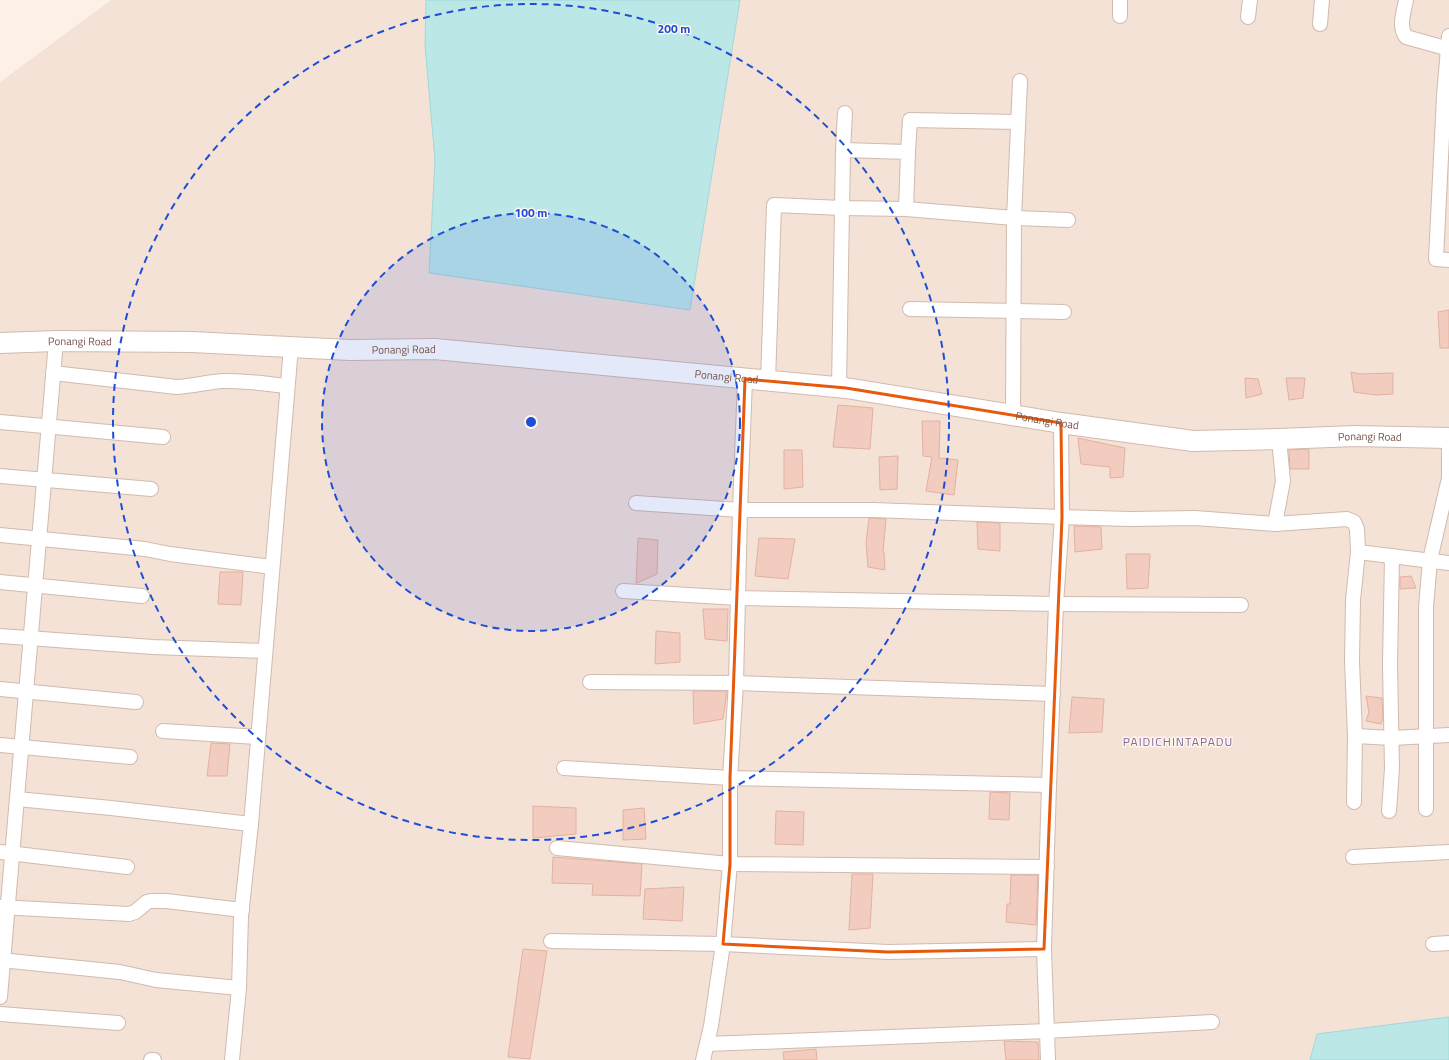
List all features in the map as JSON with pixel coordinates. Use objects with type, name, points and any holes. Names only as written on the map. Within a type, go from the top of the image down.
[{"type":"street","points":[[1120,0],[1120,16]]},
{"type":"street","points":[[1248,17],[1250,0]]},
{"type":"street","points":[[1320,24],[1322,0]]},
{"type":"street","points":[[1406,0],[1401,27],[1406,37],[1449,44],[1444,176],[1436,259],[1449,260]]},
{"type":"street","points":[[1013,415],[1014,218],[1020,81]]},
{"type":"street","points":[[839,387],[845,113]]},
{"type":"street","points":[[906,209],[910,120],[1018,122]]},
{"type":"street","points":[[843,150],[908,152]]},
{"type":"street","points":[[768,381],[774,204],[842,208],[906,209],[1014,218],[1068,220]]},
{"type":"street","points":[[910,309],[1064,312]]},
{"type":"street","points":[[0,997],[6,853],[17,799],[56,341]]},
{"type":"street","name":"Ponangi Road","points":[[0,343],[56,341],[192,342],[350,350],[435,349],[839,387],[1013,415],[1193,441],[1355,436],[1449,439]]},
{"type":"street","points":[[232,1060],[239,988],[242,910],[251,824],[291,347]]},
{"type":"street","points":[[53,373],[177,387],[194,386],[222,381],[240,381],[287,386]]},
{"type":"street","points":[[703,1060],[707,1044],[722,944],[730,864],[730,778],[736,683],[745,379]]},
{"type":"street","points":[[0,422],[163,438]]},
{"type":"street","points":[[1048,1060],[1044,949],[1056,604],[1062,517],[1061,422]]},
{"type":"street","points":[[1275,524],[1283,481],[1279,439]]},
{"type":"street","points":[[1426,809],[1426,607],[1430,560],[1449,478],[1449,439]]},
{"type":"street","points":[[0,476],[152,490]]},
{"type":"street","points":[[636,503],[740,510],[874,510],[1130,519],[1195,518],[1275,524],[1347,519],[1354,522],[1357,529],[1358,552],[1353,600],[1352,661],[1355,736],[1354,802]]},
{"type":"street","points":[[0,535],[146,549],[170,554],[272,568]]},
{"type":"street","points":[[1358,552],[1449,563]]},
{"type":"street","points":[[1389,811],[1392,768],[1390,664],[1392,556]]},
{"type":"street","points":[[0,582],[142,596]]},
{"type":"street","points":[[623,591],[738,598],[1056,604],[1241,605]]},
{"type":"street","points":[[0,636],[153,647],[265,651]]},
{"type":"street","points":[[590,682],[736,683],[1053,694]]},
{"type":"street","points":[[0,689],[136,702]]},
{"type":"street","points":[[163,732],[258,738]]},
{"type":"street","points":[[1355,736],[1392,738],[1449,735]]},
{"type":"street","points":[[0,745],[130,757]]},
{"type":"street","points":[[564,768],[730,778],[1049,785]]},
{"type":"street","points":[[17,799],[251,824]]},
{"type":"street","points":[[557,848],[730,864],[1047,867]]},
{"type":"street","points":[[1353,857],[1449,852]]},
{"type":"street","points":[[6,853],[127,867]]},
{"type":"street","points":[[4,908],[129,914],[135,912],[146,902],[166,901],[242,910]]},
{"type":"street","points":[[551,941],[722,944],[888,952],[1044,949]]},
{"type":"street","points":[[1433,944],[1449,943]]},
{"type":"street","points":[[2,960],[120,972],[156,980],[239,988]]},
{"type":"street","points":[[0,1014],[118,1023]]},
{"type":"street","points":[[707,1044],[1047,1031],[1212,1022]]},
{"type":"highlighted area","points":[[745,379],[846,388],[1061,423],[1062,517],[1044,949],[888,952],[723,944],[730,864],[730,778]]},
{"type":"shaded area","points":[[111,0],[1449,0],[1449,1060],[0,1060],[0,82]]},
{"type":"water","points":[[426,0],[740,0],[690,310],[429,273],[435,160],[425,45]]},
{"type":"water","points":[[1449,1017],[1449,1060],[1310,1060],[1317,1034]]},
{"type":"building","points":[[1449,310],[1449,348],[1440,348],[1438,312]]},
{"type":"building","points":[[1351,372],[1360,374],[1393,373],[1393,394],[1376,395],[1354,392]]},
{"type":"building","points":[[1245,378],[1258,379],[1262,394],[1246,398]]},
{"type":"building","points":[[1286,378],[1305,378],[1303,398],[1289,400]]},
{"type":"building","points":[[838,405],[873,408],[870,449],[833,447]]},
{"type":"building","points":[[922,421],[940,421],[939,458],[958,460],[954,495],[926,491],[932,457],[923,456]]},
{"type":"building","points":[[1078,438],[1125,448],[1123,477],[1110,478],[1110,467],[1081,464]]},
{"type":"building","points":[[1309,449],[1309,469],[1290,469],[1289,450]]},
{"type":"building","points":[[784,450],[802,450],[803,487],[784,489]]},
{"type":"building","points":[[898,456],[897,489],[880,490],[879,457]]},
{"type":"building","points":[[869,518],[886,519],[883,552],[885,570],[868,567],[866,543]]},
{"type":"building","points":[[977,522],[1000,523],[1000,551],[978,549]]},
{"type":"building","points":[[1074,526],[1101,527],[1102,549],[1075,552]]},
{"type":"building","points":[[638,538],[658,540],[657,574],[636,583]]},
{"type":"building","points":[[759,538],[795,539],[788,579],[755,576]]},
{"type":"building","points":[[1126,554],[1150,554],[1148,588],[1127,589]]},
{"type":"building","points":[[220,572],[243,572],[241,605],[218,604]]},
{"type":"building","points":[[1411,576],[1416,588],[1400,589],[1400,577]]},
{"type":"building","points":[[703,609],[728,609],[727,641],[705,639]]},
{"type":"building","points":[[656,631],[680,633],[680,662],[655,664]]},
{"type":"building","points":[[693,691],[727,691],[723,719],[694,724]]},
{"type":"building","points":[[1366,696],[1382,698],[1383,718],[1381,724],[1366,721],[1369,712]]},
{"type":"building","points":[[1072,697],[1104,699],[1102,732],[1069,733]]},
{"type":"building","points":[[211,743],[230,744],[227,776],[207,776]]},
{"type":"building","points":[[990,792],[1010,793],[1009,820],[989,819]]},
{"type":"building","points":[[533,806],[576,808],[576,834],[533,838]]},
{"type":"building","points":[[644,808],[646,839],[623,840],[623,810]]},
{"type":"building","points":[[776,811],[804,812],[803,845],[775,844]]},
{"type":"building","points":[[553,857],[642,864],[640,896],[592,895],[593,884],[552,883]]},
{"type":"building","points":[[852,874],[873,874],[870,928],[849,930]]},
{"type":"building","points":[[1011,875],[1038,875],[1036,925],[1006,922],[1007,904],[1010,904]]},
{"type":"building","points":[[684,887],[682,921],[643,919],[645,889]]},
{"type":"building","points":[[523,949],[547,951],[530,1059],[508,1057]]},
{"type":"building","points":[[1004,1041],[1038,1042],[1039,1060],[1006,1060]]},
{"type":"building","points":[[816,1049],[817,1060],[784,1060],[783,1052]]},
{"type":"district","name":"PAIDICHINTAPADU","points":[[1178,742]]}]
